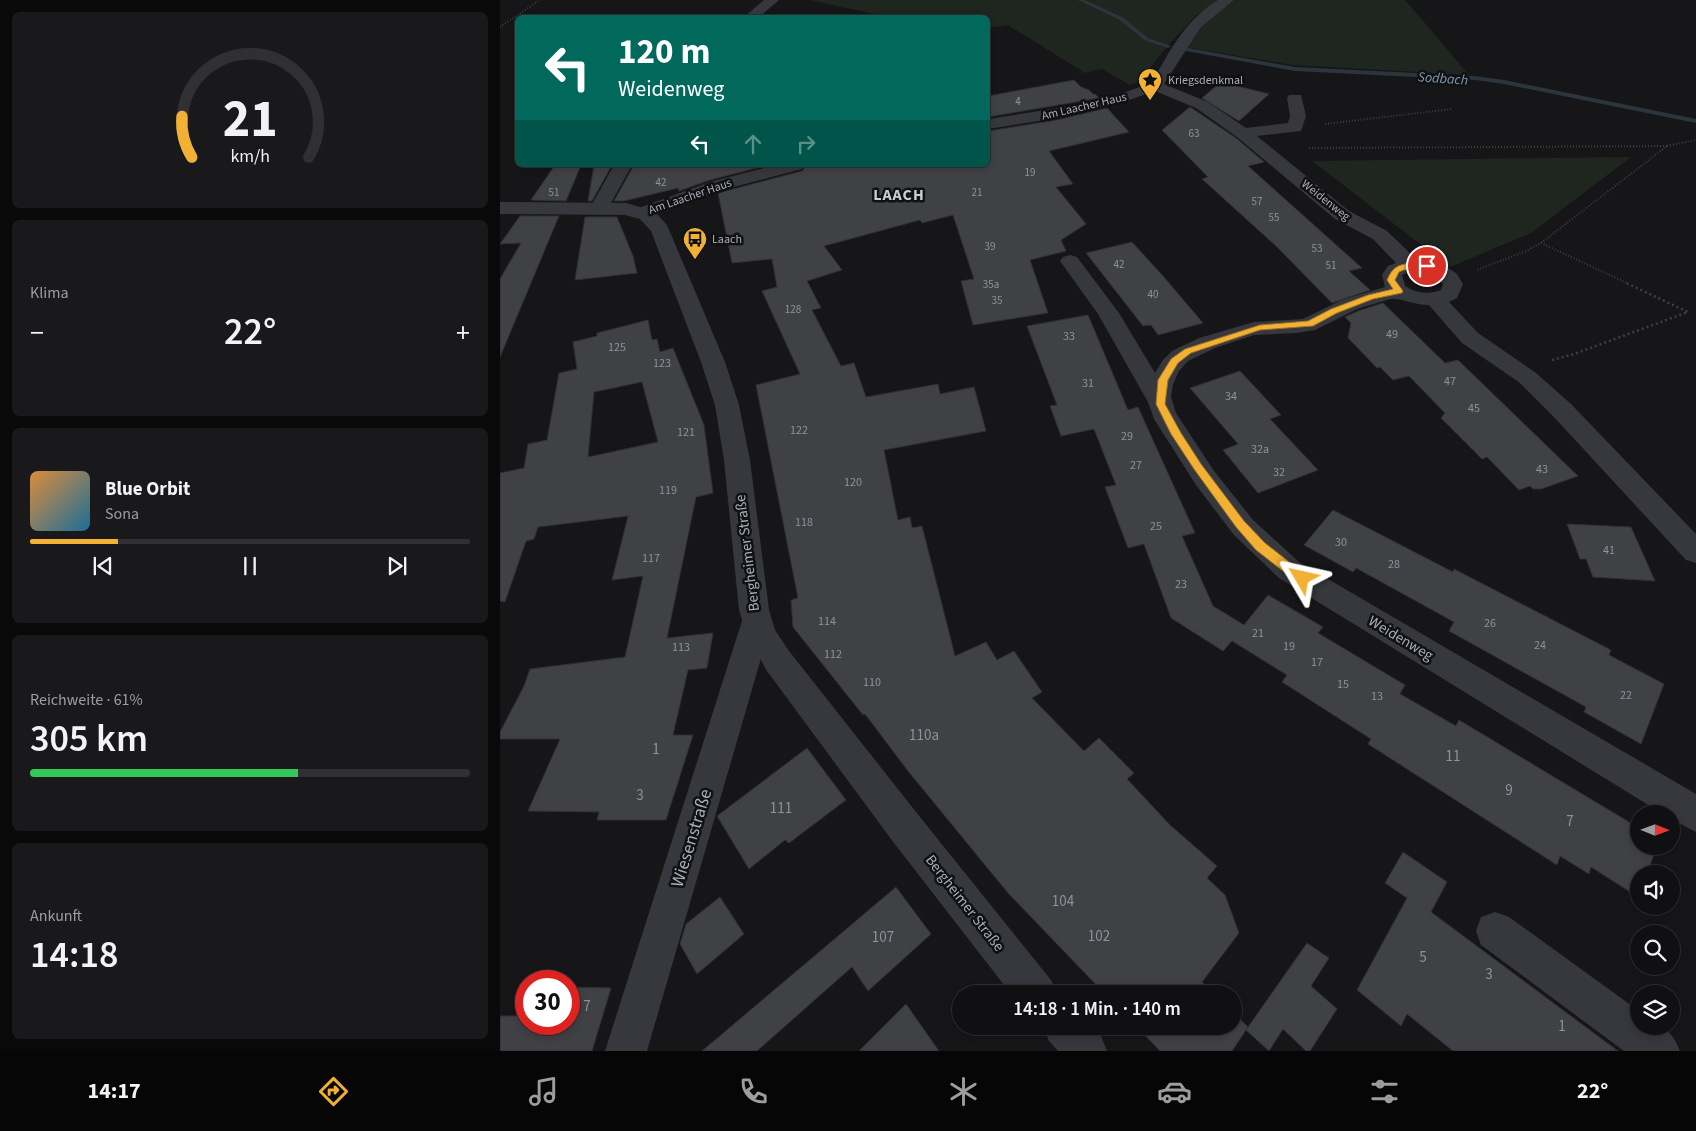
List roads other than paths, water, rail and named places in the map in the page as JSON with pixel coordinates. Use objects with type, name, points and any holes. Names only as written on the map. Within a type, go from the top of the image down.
[{"type":"street","points":[[753,15],[772,0]]},
{"type":"street","name":"Am Laacher Haus","points":[[990,124],[1092,105],[1135,94],[1153,85],[1163,74],[1196,23],[1212,8],[1228,0]]},
{"type":"street","name":"Weidenweg","points":[[1153,85],[1202,105],[1243,133],[1342,214],[1380,235],[1410,265]]},
{"type":"street","points":[[1243,133],[1295,127],[1298,116],[1295,98]]},
{"type":"street","points":[[600,208],[622,167]]},
{"type":"street","name":"Am Laacher Haus","points":[[643,213],[707,189],[789,167]]},
{"type":"street","points":[[500,208],[600,208],[626,209],[643,213]]},
{"type":"street","name":"Bergheimer Straße","points":[[643,213],[655,222],[664,236],[723,390],[737,460],[749,580],[756,624],[766,643],[784,669],[907,830],[1030,985]]},
{"type":"street","name":"Weidenweg","points":[[1070,261],[1108,313],[1186,450],[1235,518],[1260,546],[1289,570],[1696,814]]},
{"type":"street","points":[[1410,265],[1427,266],[1436,269],[1450,278],[1453,284],[1450,294],[1436,300],[1416,299],[1399,291],[1391,280],[1392,275],[1395,270],[1410,265]]},
{"type":"street","points":[[1160,404],[1161,388],[1166,373],[1174,361],[1188,351],[1260,327],[1310,324],[1334,311],[1371,297],[1399,291]]},
{"type":"street","points":[[1436,300],[1470,338],[1517,370],[1562,410],[1696,552]]},
{"type":"street","name":"Wiesenstraße","points":[[626,1051],[756,624]]},
{"type":"street","points":[[1495,931],[1659,1051]]},
{"type":"street","points":[[1072,1035],[1086,1051]]},
{"type":"waterway","name":"Sodbach","points":[[1081,0],[1122,19],[1146,39],[1168,46]]},
{"type":"waterway","name":"Sodbach","points":[[1188,50],[1295,69],[1475,78],[1504,82],[1696,121]]},
{"type":"place","name":"Kriegsdenkmal","points":[[1150,101]]},
{"type":"place","name":"Laach","points":[[695,260]]},
{"type":"district","name":"LAACH","points":[[899,194]]}]
